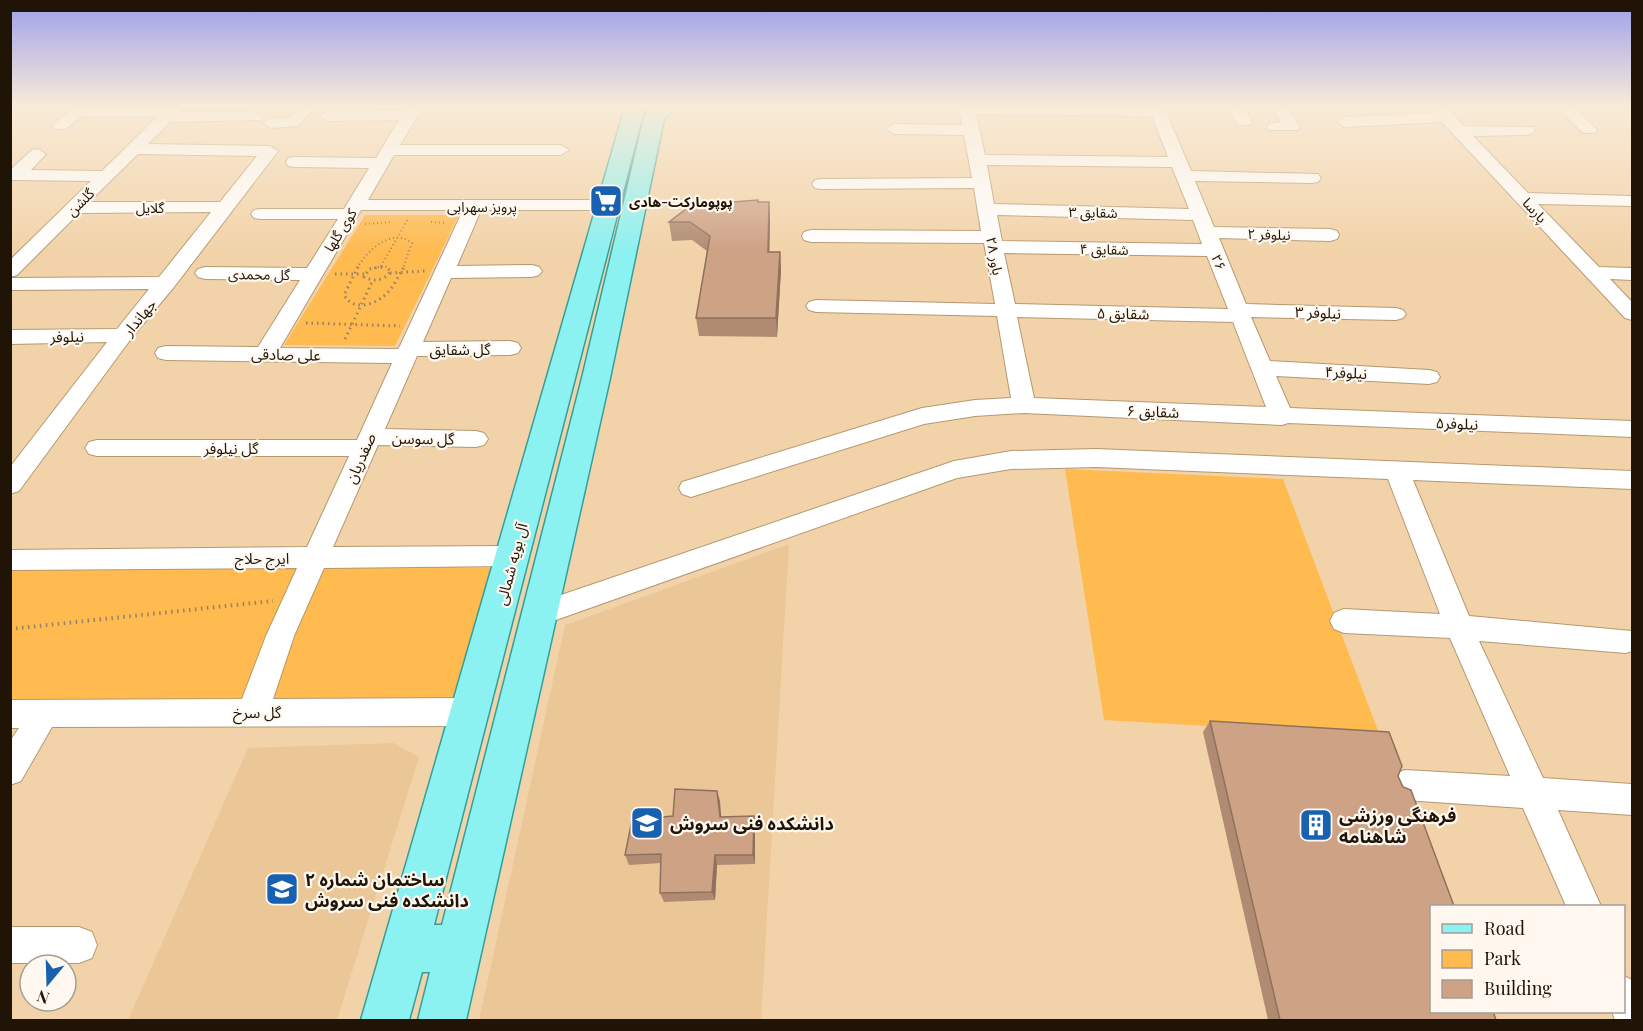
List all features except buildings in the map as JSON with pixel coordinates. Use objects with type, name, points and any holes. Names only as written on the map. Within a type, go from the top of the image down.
[{"type":"main road","name":"آل بویه شمالی","points":[[442,1020],[539,614],[586,352],[609,205],[622,155]]},
{"type":"main road","name":"آل بویه شمالی","points":[[386,1020],[513,556],[586,352],[643,155]]},
{"type":"main road","points":[[405,949],[459,948]]},
{"type":"street","points":[[13,175],[37,155]]},
{"type":"street","name":"گلشن","points":[[10,271],[128,155]]},
{"type":"street","name":"جهاندار","points":[[15,473],[267,155]]},
{"type":"street","points":[[294,162],[433,155]]},
{"type":"street","name":"باور ۲۸","points":[[976,155],[1024,405]]},
{"type":"street","name":"۲۶","points":[[1176,155],[1282,417]]},
{"type":"street","name":"پارسا","points":[[1483,155],[1632,314]]},
{"type":"street","name":"کوی گلها","points":[[266,354],[386,157]]},
{"type":"street","points":[[977,160],[1182,169],[1312,178]]},
{"type":"street","points":[[13,175],[106,176]]},
{"type":"street","points":[[821,184],[981,183]]},
{"type":"street","points":[[1523,198],[1632,201]]},
{"type":"street","name":"پرویز سهرابی","points":[[260,214],[470,215],[609,205]]},
{"type":"street","name":"گلایل","points":[[74,208],[226,207]]},
{"type":"street","name":"شقایق ۳","points":[[986,209],[1207,232]]},
{"type":"street","name":"صفدریان","points":[[253,712],[280,636],[470,215]]},
{"type":"street","name":"نیلوفر ۲","points":[[1207,232],[1330,235]]},
{"type":"street","name":"شقایق ۴","points":[[811,236],[992,242],[1207,232]]},
{"type":"street","points":[[10,245],[36,246]]},
{"type":"street","points":[[443,272],[532,271]]},
{"type":"street","name":"گل محمدی","points":[[205,273],[313,274]]},
{"type":"street","points":[[1594,273],[1632,274]]},
{"type":"street","points":[[10,284],[167,283]]},
{"type":"street","name":"شقایق ۵","points":[[816,306],[1240,313]]},
{"type":"street","name":"نیلوفر ۳","points":[[1240,313],[1396,314]]},
{"type":"street","name":"نیلوفر","points":[[10,337],[123,335]]},
{"type":"street","name":"گل شقایق","points":[[408,352],[510,348]]},
{"type":"street","name":"علی صادقی","points":[[166,352],[339,355],[408,352]]},
{"type":"street","name":"نیلوفر۴","points":[[1263,368],[1429,377]]},
{"type":"street","name":"شقایق ۶","points":[[691,488],[922,416],[975,408],[1024,405],[1282,417]]},
{"type":"street","name":"نیلوفر۵","points":[[1282,417],[1632,429]]},
{"type":"street","name":"گل سوسن","points":[[367,442],[476,439]]},
{"type":"street","name":"گل نیلوفر","points":[[97,448],[367,442]]},
{"type":"street","points":[[539,614],[954,470],[1011,460],[1096,458],[1632,480]]},
{"type":"street","points":[[1396,469],[1459,627],[1584,905]]},
{"type":"street","name":"ایرج حلاج","points":[[10,560],[513,556]]},
{"type":"street","points":[[1344,621],[1459,627],[1626,641]]},
{"type":"street","name":"گل سرخ","points":[[10,714],[470,712]]},
{"type":"street","points":[[10,770],[44,714]]},
{"type":"street","points":[[1406,785],[1632,800]]},
{"type":"street","points":[[10,945],[79,945]]},
{"type":"path","points":[[350,215],[407,221],[418,214]]},
{"type":"path","points":[[381,266],[407,221],[418,214]]},
{"type":"path","points":[[430,222],[470,215]]},
{"type":"path","points":[[397,238],[406,239],[412,243],[412,248],[400,273],[387,295],[370,304],[360,306],[346,301],[344,295],[369,249],[376,243],[397,238]]},
{"type":"path","points":[[313,274],[364,274],[372,267],[381,266],[390,269],[390,273]]},
{"type":"path","points":[[364,274],[366,279],[373,280],[385,278],[390,273],[419,270],[443,272]]},
{"type":"path","points":[[339,355],[373,280]]},
{"type":"path","points":[[284,322],[419,326]]},
{"type":"path","points":[[10,629],[297,598]]},
{"type":"shaded area","name":"دانشکده فنی سروش","points":[[789,544],[761,1020],[479,1020],[565,625]]},
{"type":"shaded area","name":"ساختمان شماره ۲ دانشکده فنی سروش","points":[[394,743],[419,757],[337,1020],[128,1020],[248,748]]},
{"type":"green space","points":[[365,215],[459,215],[395,346],[284,345]]},
{"type":"green space","points":[[1065,469],[1283,479],[1380,736],[1104,720]]},
{"type":"green space","points":[[340,565],[492,568],[454,698],[11,702],[10,567]]},
{"type":"place","name":"پوپومارکت-هادی","points":[[606,201]]},
{"type":"place","name":"دانشکده فنی سروش","points":[[647,823]]},
{"type":"place","name":"فرهنگی ورزشی شاهنامه","points":[[1316,825]]},
{"type":"place","name":"ساختمان شماره ۲ دانشکده فنی سروش","points":[[282,889]]}]
